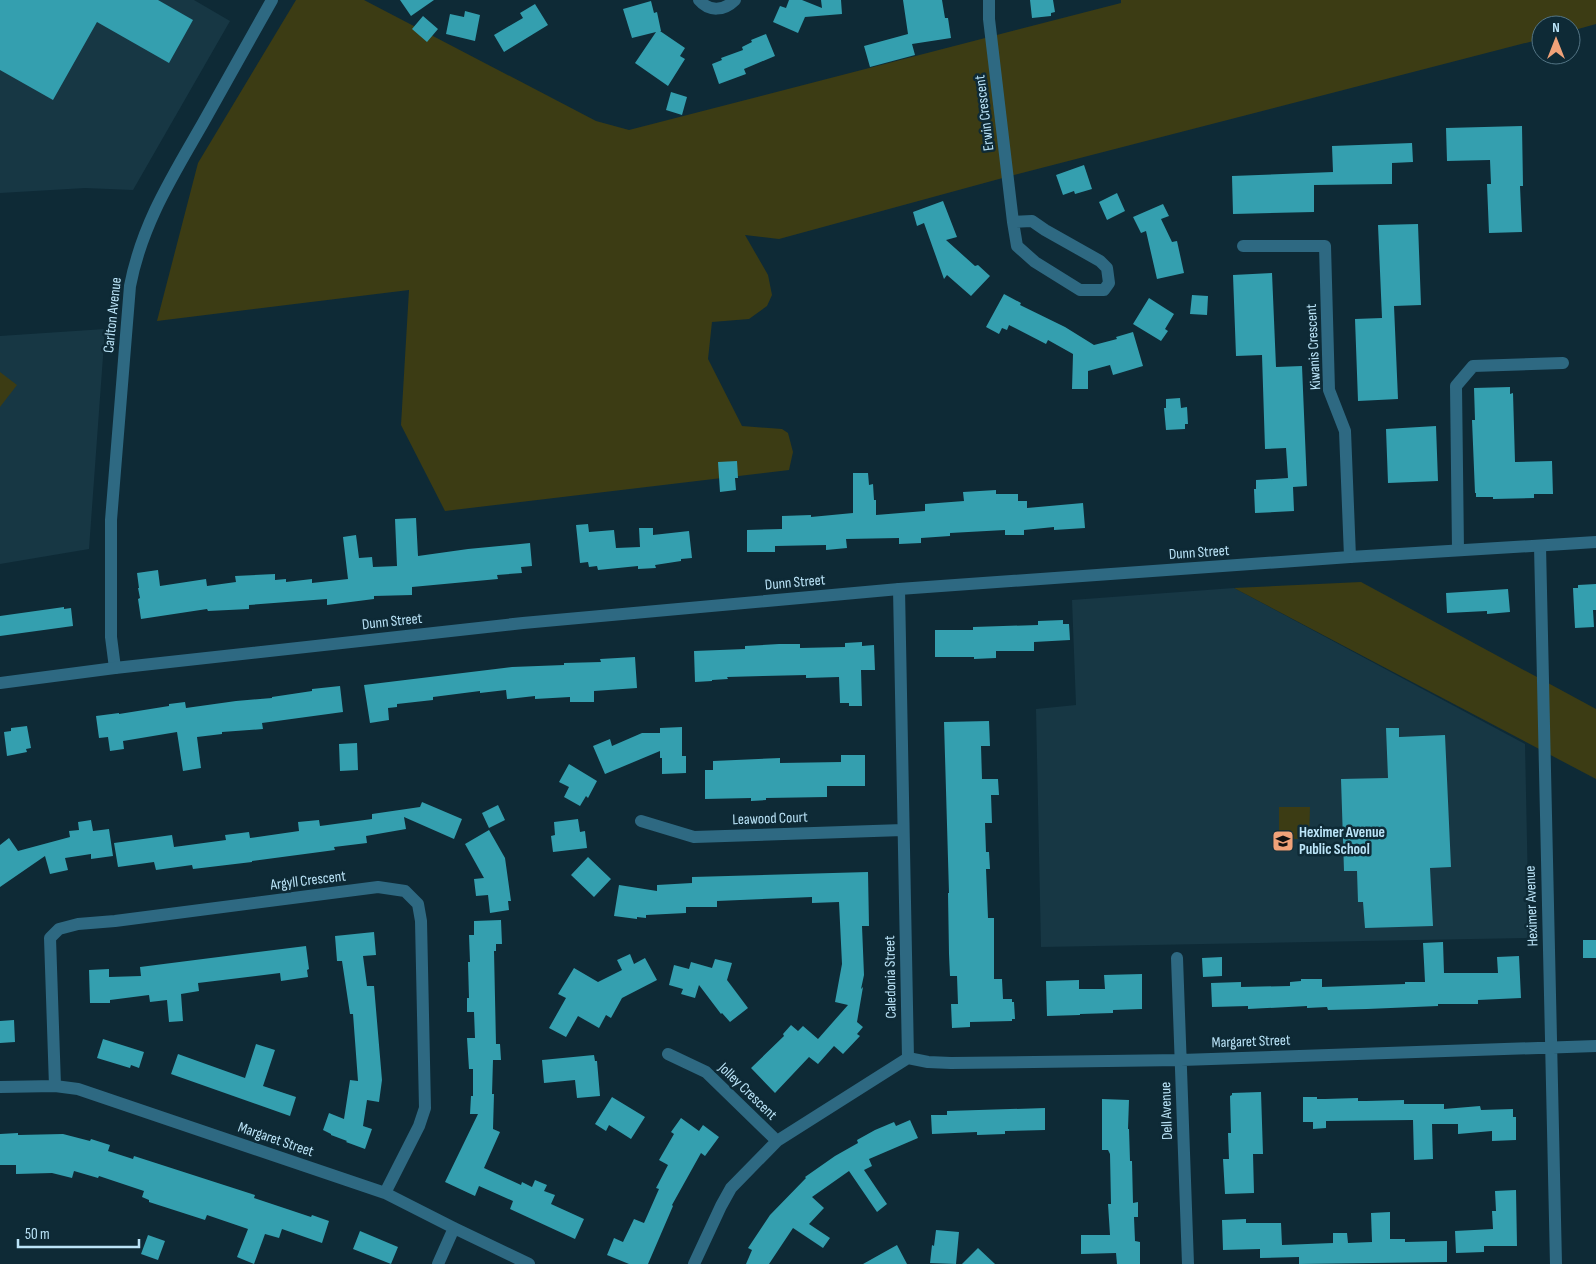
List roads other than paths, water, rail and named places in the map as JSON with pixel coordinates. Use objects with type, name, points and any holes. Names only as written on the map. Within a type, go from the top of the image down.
[{"type":"street","name":"Carlton Avenue","points":[[114,668],[111,637],[111,520],[129,295],[135,261],[144,234],[164,192],[272,0]]},
{"type":"street","points":[[699,0],[709,8],[717,9],[724,8],[735,0]]},
{"type":"street","name":"Erwin Crescent","points":[[989,0],[1013,222],[1017,246],[1035,262],[1080,290],[1104,290],[1109,283],[1107,268],[1100,261],[1032,221],[1013,222]]},
{"type":"street","name":"Kiwanis Crescent","points":[[1242,246],[1325,246],[1330,390],[1345,431],[1350,557]]},
{"type":"street","points":[[1458,550],[1456,386],[1473,366],[1563,363]]},
{"type":"street","name":"Dunn Street","points":[[0,683],[114,668],[523,623],[899,590],[1350,557],[1596,542]]},
{"type":"street","name":"Heximer Avenue","points":[[1540,546],[1556,1264]]},
{"type":"street","name":"Caledonia Street","points":[[899,590],[908,1058]]},
{"type":"street","name":"Leawood Court","points":[[641,821],[694,837],[903,830]]},
{"type":"street","name":"Argyll Crescent","points":[[55,1086],[50,938],[59,929],[78,924],[125,920],[378,887],[405,890],[418,904],[421,922],[425,1108],[419,1126],[384,1193]]},
{"type":"street","name":"Dell Avenue","points":[[1177,958],[1188,1264]]},
{"type":"street","name":"Margaret Street","points":[[908,1058],[928,1062],[951,1063],[1181,1060],[1596,1046]]},
{"type":"street","name":"Jolley Crescent","points":[[668,1054],[706,1072],[777,1141]]},
{"type":"street","points":[[694,1264],[731,1188],[777,1141],[908,1058]]},
{"type":"street","name":"Margaret Street","points":[[0,1087],[55,1086],[78,1089],[384,1193],[529,1264]]},
{"type":"street","points":[[438,1264],[454,1228]]},
{"type":"place","name":"Heximer Avenue Public School","points":[[1283,841]]}]
